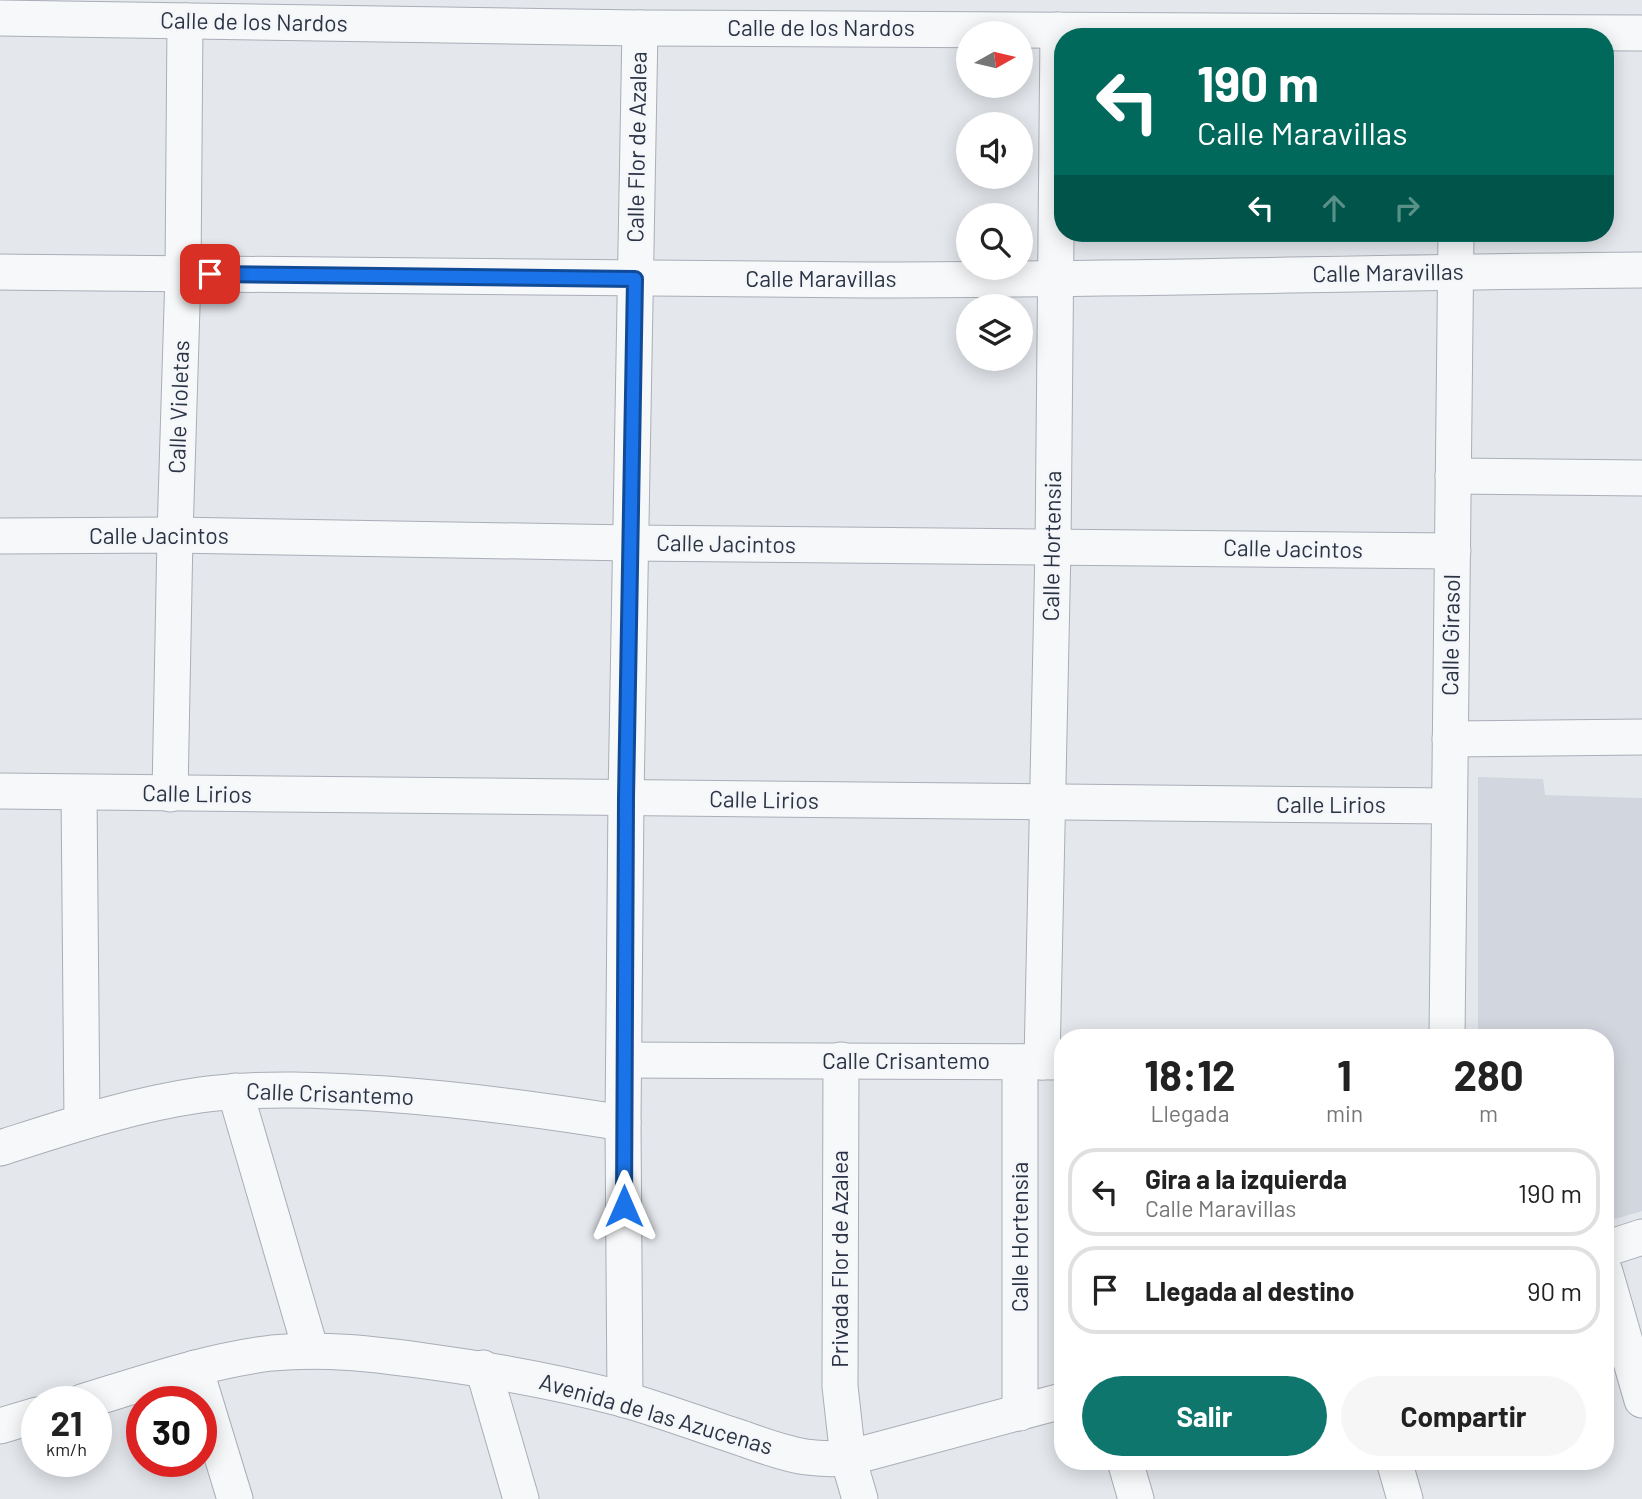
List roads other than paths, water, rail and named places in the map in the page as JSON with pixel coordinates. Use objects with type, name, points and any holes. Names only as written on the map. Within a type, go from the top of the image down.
[{"type":"street","name":"Calle de los Nardos","points":[[0,18],[640,28],[1054,30]]},
{"type":"street","name":"Calle Violetas","points":[[170,794],[183,274],[185,21]]},
{"type":"street","name":"Calle Flor de Azalea","points":[[625,1400],[623,1122],[626,798],[640,28]]},
{"type":"street","name":"Calle de los Nardos","points":[[1614,33],[1642,33]]},
{"type":"street","name":"Calle Hortensia","points":[[1020,1413],[1042,1062],[1056,242]]},
{"type":"street","name":"Calle Girasol","points":[[1447,1029],[1456,242]]},
{"type":"street","name":"Calle Maravillas","points":[[0,272],[635,279],[1056,279],[1642,270]]},
{"type":"street","points":[[1453,476],[1642,478]]},
{"type":"street","name":"Calle Jacintos","points":[[0,536],[175,535],[629,543],[1453,551]]},
{"type":"street","points":[[1450,739],[1642,737]]},
{"type":"street","name":"Calle Lirios","points":[[0,791],[1449,806]]},
{"type":"street","points":[[79,793],[82,1122]]},
{"type":"street","name":"Calle Crisantemo","points":[[624,1059],[1042,1062]]},
{"type":"street","name":"Privada Flor de Azalea","points":[[841,1060],[840,1386],[848,1458]]},
{"type":"street","name":"Calle Crisantemo","points":[[0,1148],[82,1122],[160,1102],[236,1091],[277,1089],[350,1091],[447,1099],[623,1122]]},
{"type":"street","points":[[236,1091],[311,1351]]},
{"type":"street","points":[[1614,1246],[1642,1237]]},
{"type":"street","points":[[1614,1303],[1642,1400]]},
{"type":"street","name":"Avenida de las Azucenas","points":[[112,1393],[235,1359],[272,1353],[355,1352],[483,1368],[548,1380],[625,1400],[791,1454],[825,1459],[848,1458],[1054,1403]]},
{"type":"street","points":[[195,1368],[235,1499]]},
{"type":"street","points":[[483,1368],[522,1499]]},
{"type":"street","points":[[0,1426],[21,1420]]},
{"type":"street","points":[[848,1458],[860,1499]]},
{"type":"street","points":[[1128,1470],[1136,1499]]},
{"type":"street","points":[[1397,1470],[1405,1499]]}]
